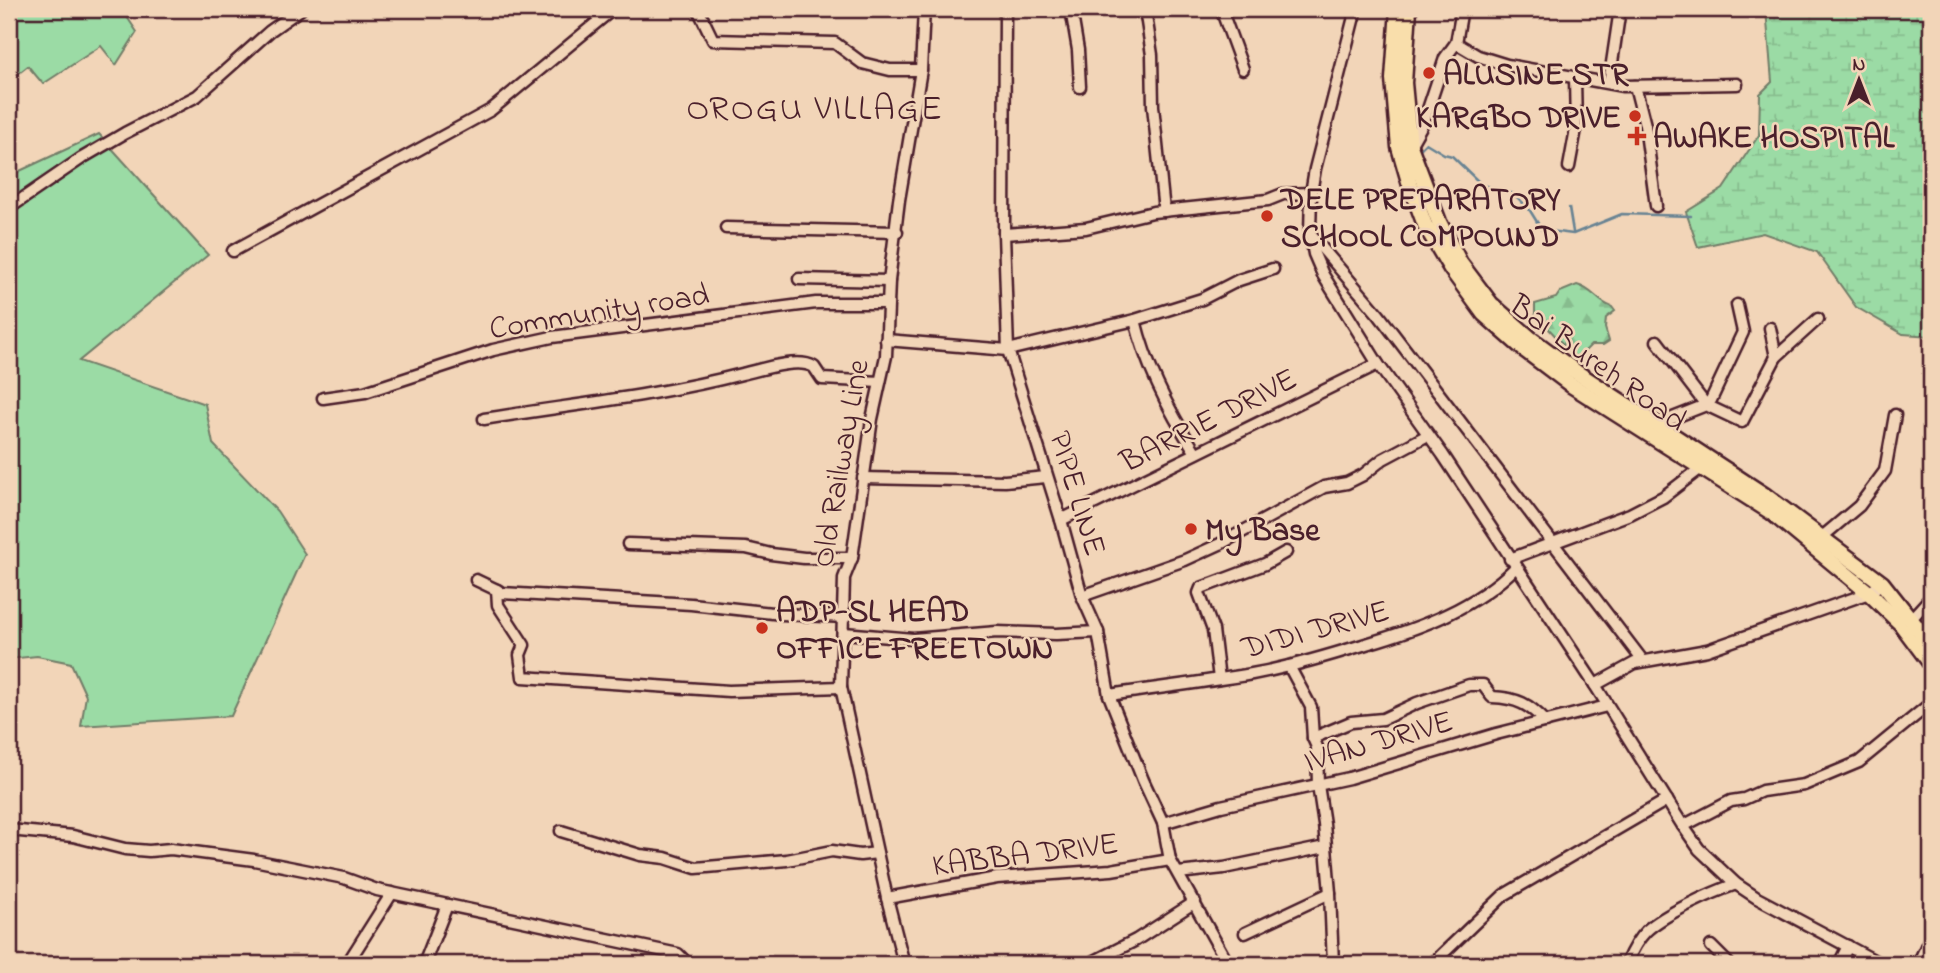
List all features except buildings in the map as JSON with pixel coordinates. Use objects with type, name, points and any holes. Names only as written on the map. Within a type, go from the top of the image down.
[{"type":"highway","name":"Bai Bureh Road","points":[[1398,9],[1393,79],[1399,148],[1425,225],[1451,269],[1484,314],[1526,351],[1571,385],[1771,512],[1869,593],[1901,624],[1931,664]]},
{"type":"highway","name":"Bai Bureh Road","points":[[1409,9],[1404,83],[1410,146],[1439,222],[1460,262],[1491,304],[1531,339],[1655,425],[1766,496],[1882,583],[1931,645]]},
{"type":"street","points":[[233,251],[491,110],[614,9]]},
{"type":"street","points":[[698,9],[713,40],[835,43],[862,63],[890,70],[920,70]]},
{"type":"street","name":"Old Railway Line","points":[[904,964],[841,687],[844,578],[852,558],[863,478],[886,356],[889,281],[920,70],[924,9]]},
{"type":"street","name":"PIPE LINE","points":[[1004,9],[1004,234],[1008,350],[1082,596],[1098,632],[1110,695],[1163,823],[1170,860],[1195,902],[1223,963]]},
{"type":"street","points":[[1071,9],[1078,50],[1080,87]]},
{"type":"street","points":[[1145,9],[1152,55],[1153,106],[1164,211]]},
{"type":"street","points":[[1221,9],[1243,69]]},
{"type":"street","points":[[1356,9],[1311,193],[1310,233],[1314,254],[1324,275],[1378,364],[1595,685],[1699,849],[1736,884],[1757,898],[1881,964]]},
{"type":"street","points":[[1410,146],[1424,121],[1445,58],[1456,43],[1462,9]]},
{"type":"street","points":[[1609,83],[1620,9]]},
{"type":"street","points":[[9,208],[82,158],[197,96],[295,11]]},
{"type":"street","points":[[1456,43],[1478,56],[1507,65],[1609,83],[1635,86],[1737,84]]},
{"type":"street","points":[[1569,167],[1576,130],[1575,77]]},
{"type":"street","points":[[1635,86],[1645,125],[1656,205]]},
{"type":"street","points":[[1004,234],[1086,228],[1164,211],[1268,200],[1283,194],[1311,193]]},
{"type":"street","points":[[726,228],[897,232]]},
{"type":"street","points":[[1310,233],[1379,315],[1643,661]]},
{"type":"street","points":[[886,340],[1008,350],[1135,320],[1202,299],[1239,280],[1273,269]]},
{"type":"street","points":[[799,279],[889,281]]},
{"type":"street","name":"Community road","points":[[323,398],[365,392],[493,351],[552,337],[816,303],[888,303]]},
{"type":"street","points":[[1655,425],[1706,405],[1711,400],[1743,332],[1737,305]]},
{"type":"street","points":[[1657,341],[1706,405],[1742,422],[1776,357],[1818,319]]},
{"type":"street","points":[[1135,320],[1163,393],[1178,425],[1196,453]]},
{"type":"street","points":[[1770,328],[1776,357]]},
{"type":"street","points":[[484,419],[707,383],[766,368],[802,363],[814,367],[822,379],[880,382]]},
{"type":"street","name":"BARRIE DRIVE","points":[[1061,520],[1378,364]]},
{"type":"street","points":[[1822,537],[1859,506],[1885,471],[1895,415]]},
{"type":"street","points":[[1082,596],[1185,560],[1220,544],[1324,487],[1355,479],[1383,459],[1428,435]]},
{"type":"street","points":[[1513,563],[1630,514],[1663,497],[1701,468]]},
{"type":"street","points":[[863,478],[1005,481],[1046,477]]},
{"type":"street","points":[[628,544],[746,548],[804,558],[852,558]]},
{"type":"street","points":[[1219,679],[1213,631],[1199,593],[1201,588],[1265,564],[1286,552]]},
{"type":"street","name":"DIDI DRIVE","points":[[1110,695],[1290,666],[1371,643],[1434,621],[1469,604],[1503,580],[1513,563]]},
{"type":"street","points":[[476,580],[502,593],[845,617]]},
{"type":"street","points":[[1595,685],[1643,661],[1707,650],[1869,593],[1882,583]]},
{"type":"street","points":[[497,590],[498,605],[524,645],[520,654],[523,677],[729,691],[841,687]]},
{"type":"street","points":[[1911,619],[1931,597]]},
{"type":"street","points":[[844,633],[913,639],[998,632],[1098,632]]},
{"type":"street","points":[[1290,666],[1311,708],[1313,737],[1317,747],[1318,785],[1330,893],[1333,964]]},
{"type":"street","points":[[1313,737],[1351,722],[1384,719],[1418,703],[1469,685],[1483,685],[1492,697],[1514,698],[1538,713],[1546,722]]},
{"type":"street","points":[[1683,826],[1731,801],[1762,791],[1804,785],[1859,762],[1931,703]]},
{"type":"street","name":"IVAN DRIVE","points":[[1163,823],[1220,806],[1318,785],[1496,734],[1607,706]]},
{"type":"street","points":[[1432,964],[1485,910],[1504,895],[1667,800]]},
{"type":"street","points":[[9,830],[73,836],[125,849],[171,849],[254,860],[344,878],[392,893],[678,954],[688,964]]},
{"type":"street","points":[[561,831],[640,855],[665,858],[696,868],[787,860],[832,852],[860,855],[877,853]]},
{"type":"street","points":[[1178,873],[1224,868],[1325,846]]},
{"type":"street","name":"KABBA DRIVE","points":[[887,898],[998,878],[1111,870],[1170,860]]},
{"type":"street","points":[[1626,964],[1639,940],[1656,924],[1717,891],[1736,884]]},
{"type":"street","points":[[347,964],[392,893]]},
{"type":"street","points":[[1245,933],[1330,893]]},
{"type":"street","points":[[1089,964],[1136,940],[1195,902]]},
{"type":"street","points":[[424,964],[447,905]]},
{"type":"street","points":[[1919,964],[1931,936]]},
{"type":"street","points":[[1711,946],[1729,964]]},
{"type":"street","points":[[1839,964],[1848,946]]},
{"type":"green space","points":[[9,9],[125,9],[123,11],[137,32],[116,65],[101,46],[43,84],[28,66],[9,81]]},
{"type":"green space","points":[[1766,9],[1931,9],[1931,336],[1903,334],[1856,307],[1817,252],[1763,233],[1698,247],[1686,212],[1723,189],[1759,135],[1760,94],[1772,82]]},
{"type":"green space","points":[[99,134],[208,255],[79,361],[205,404],[213,444],[277,511],[305,554],[231,716],[81,726],[86,696],[71,663],[37,656],[9,659],[9,176]]},
{"type":"green space","points":[[1577,285],[1587,289],[1615,311],[1606,318],[1605,328],[1609,341],[1603,345],[1591,345],[1580,356],[1574,356],[1535,314],[1535,304],[1556,298],[1560,292]]},
{"type":"waterway","points":[[1420,149],[1426,143],[1452,156],[1482,185],[1514,194],[1529,209],[1542,230],[1573,234],[1622,214],[1691,216]]},
{"type":"waterway","points":[[1569,208],[1573,232]]},
{"type":"place","name":"ALUSINE STR","points":[[1429,73]]},
{"type":"place","name":"KARGBO DRIVE","points":[[1635,116]]},
{"type":"place","name":"AWAKE HOSPITAL","points":[[1637,136]]},
{"type":"place","name":"DELE PREPARATORY SCHOOL COMPOUND","points":[[1267,216]]},
{"type":"place","name":"My Base","points":[[1191,529]]},
{"type":"place","name":"ADP-SL HEAD OFFICE FREETOWN","points":[[762,628]]},
{"type":"district","name":"OROGU VILLAGE","points":[[815,107]]}]
